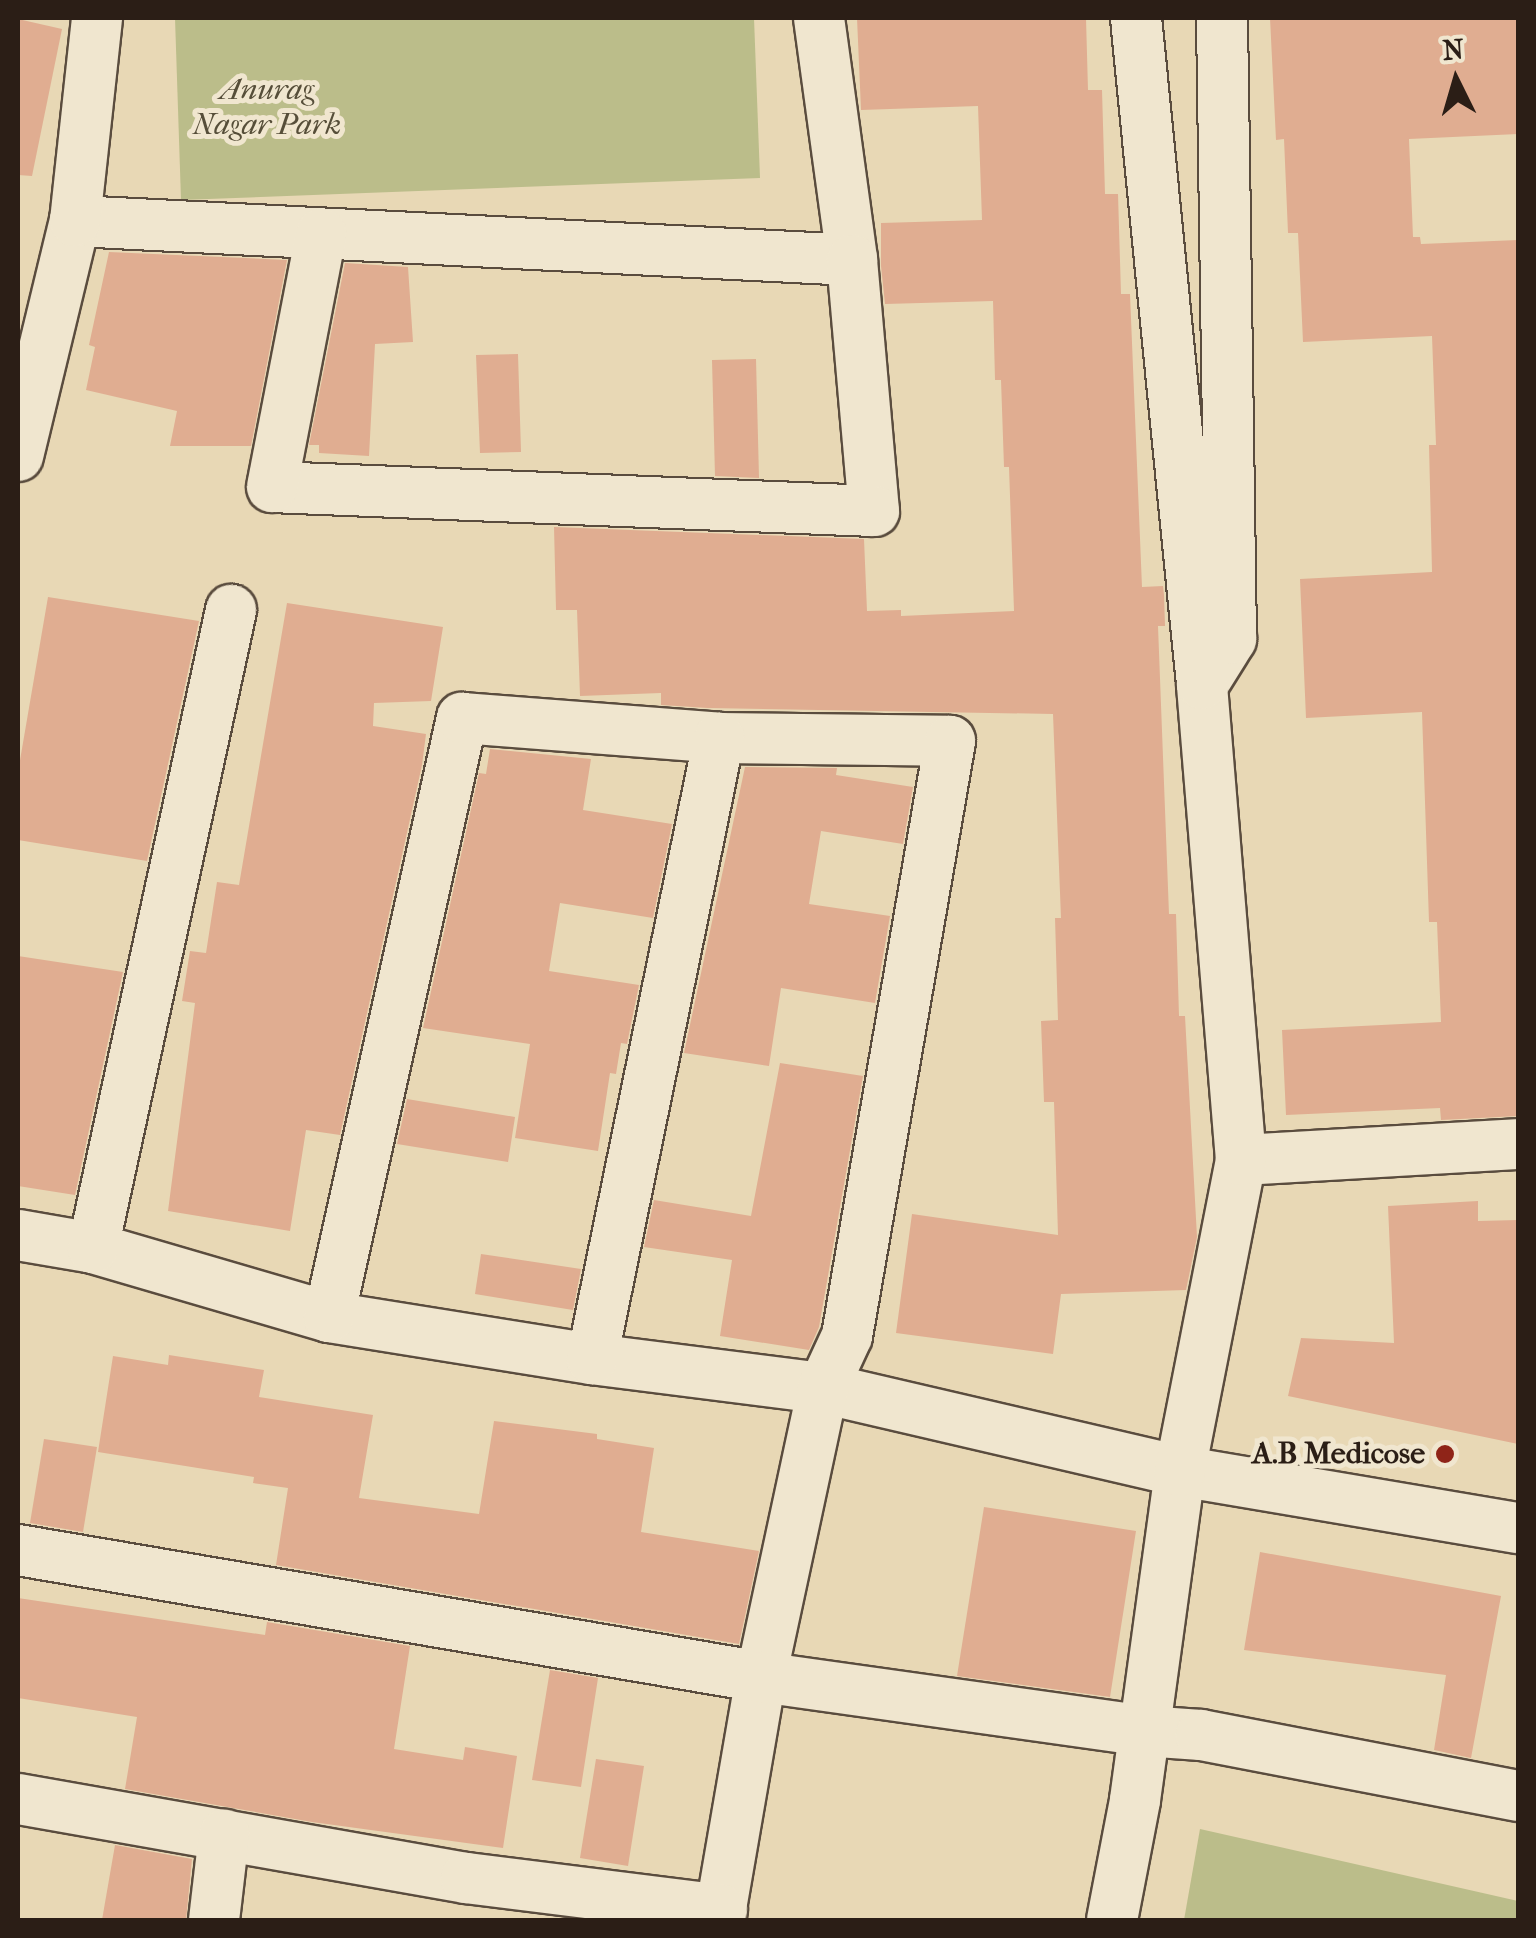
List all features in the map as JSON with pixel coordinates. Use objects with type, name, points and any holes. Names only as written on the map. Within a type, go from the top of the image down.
[{"type":"street","points":[[18,456],[75,222],[97,18]]},
{"type":"street","points":[[321,234],[272,487],[874,511],[852,260],[819,18]]},
{"type":"street","points":[[1112,1920],[1144,1732],[1180,1471],[1241,1160],[1202,684],[1136,18]]},
{"type":"street","points":[[1202,684],[1231,640],[1222,18]]},
{"type":"street","points":[[1150,152],[1226,258]]},
{"type":"street","points":[[75,222],[852,260]]},
{"type":"street","points":[[94,1248],[231,610]]},
{"type":"street","points":[[18,1799],[224,1835],[462,1899],[720,1915],[761,1677],[823,1388],[847,1336],[950,741],[719,738],[462,718],[329,1316]]},
{"type":"street","points":[[592,1358],[719,738]]},
{"type":"street","points":[[1241,1160],[1518,1144]]},
{"type":"street","points":[[18,1235],[94,1248],[329,1316],[592,1358],[823,1388],[1180,1471],[1518,1528]]},
{"type":"street","points":[[18,1550],[761,1677],[1144,1732],[1201,1735],[1518,1796]]},
{"type":"street","points":[[214,1920],[224,1835]]},
{"type":"green space","name":"Anurag Nagar Park","points":[[175,18],[754,18],[760,178],[181,200]]},
{"type":"green space","points":[[1200,1829],[1518,1901],[1518,1920],[1184,1920]]},
{"type":"building","points":[[857,18],[1086,18],[1088,90],[1102,90],[1105,194],[1118,194],[1121,294],[1130,294],[1142,587],[1163,586],[1164,595],[1165,626],[1158,626],[1169,914],[1176,914],[1179,1016],[1185,1016],[1197,1237],[1186,1290],[1061,1294],[1053,1354],[896,1333],[912,1214],[1058,1235],[1054,1102],[1044,1102],[1041,1021],[1058,1020],[1055,918],[1061,918],[1053,714],[708,708],[661,705],[661,693],[580,696],[577,610],[556,610],[554,527],[864,539],[867,611],[901,610],[901,616],[1014,611],[1009,467],[1004,467],[1001,380],[995,380],[993,301],[885,304],[881,266],[881,223],[982,220],[978,106],[861,110]]},
{"type":"building","points":[[1270,18],[1518,18],[1518,134],[1409,139],[1413,237],[1420,237],[1421,244],[1518,240],[1518,1116],[1441,1120],[1440,1108],[1286,1115],[1282,1030],[1441,1022],[1437,922],[1429,922],[1422,712],[1306,718],[1300,579],[1432,572],[1429,445],[1436,445],[1432,336],[1303,342],[1298,233],[1288,233],[1284,139],[1276,140]]},
{"type":"building","points":[[18,19],[62,29],[32,176],[18,175]]},
{"type":"building","points":[[109,252],[287,260],[251,446],[170,446],[177,411],[86,390],[95,347],[89,345]]},
{"type":"building","points":[[345,263],[408,267],[413,342],[375,344],[369,456],[319,453],[319,445],[309,445]]},
{"type":"building","points":[[518,354],[521,452],[480,453],[476,355]]},
{"type":"building","points":[[756,359],[759,478],[715,476],[712,360]]},
{"type":"building","points":[[48,597],[199,621],[147,861],[18,840],[18,772]]},
{"type":"building","points":[[287,603],[443,627],[431,701],[374,703],[373,726],[426,734],[422,765],[340,1135],[306,1130],[290,1231],[168,1211],[195,1003],[182,1001],[190,951],[206,953],[217,882],[239,885]]},
{"type":"building","points":[[490,749],[591,759],[583,810],[672,824],[653,918],[560,903],[549,971],[639,985],[627,1044],[621,1043],[616,1074],[610,1073],[598,1151],[515,1138],[530,1044],[423,1028],[479,773],[486,774]]},
{"type":"building","points":[[745,767],[837,768],[836,775],[913,787],[903,844],[821,831],[809,904],[890,916],[875,1003],[781,988],[769,1066],[684,1053]]},
{"type":"building","points":[[18,956],[123,972],[75,1195],[18,1186]]},
{"type":"building","points":[[780,1063],[863,1076],[819,1327],[809,1350],[720,1336],[732,1260],[644,1247],[654,1200],[751,1216]]},
{"type":"building","points":[[407,1099],[515,1117],[508,1162],[397,1144]]},
{"type":"building","points":[[1478,1201],[1478,1221],[1518,1220],[1518,1444],[1288,1396],[1301,1338],[1394,1343],[1388,1206]]},
{"type":"building","points":[[481,1254],[581,1269],[573,1310],[475,1294]]},
{"type":"building","points":[[169,1355],[264,1370],[259,1397],[373,1415],[359,1498],[479,1514],[494,1421],[597,1434],[597,1439],[654,1448],[641,1532],[759,1551],[739,1644],[276,1565],[288,1488],[253,1483],[254,1477],[98,1452],[113,1356],[168,1365]]},
{"type":"building","points":[[44,1439],[97,1447],[83,1532],[30,1523]]},
{"type":"building","points":[[984,1507],[1136,1531],[1110,1697],[957,1676]]},
{"type":"building","points":[[1260,1552],[1501,1596],[1471,1758],[1434,1750],[1446,1675],[1244,1650]]},
{"type":"building","points":[[18,1598],[265,1635],[267,1622],[410,1646],[394,1749],[463,1760],[465,1747],[517,1756],[503,1848],[312,1822],[125,1789],[137,1717],[18,1698]]},
{"type":"building","points":[[550,1670],[598,1678],[581,1787],[532,1780]]},
{"type":"building","points":[[596,1759],[644,1766],[628,1866],[580,1858]]},
{"type":"building","points":[[115,1845],[192,1859],[186,1920],[102,1920]]},
{"type":"place","name":"A.B Medicose","points":[[1445,1454]]}]
